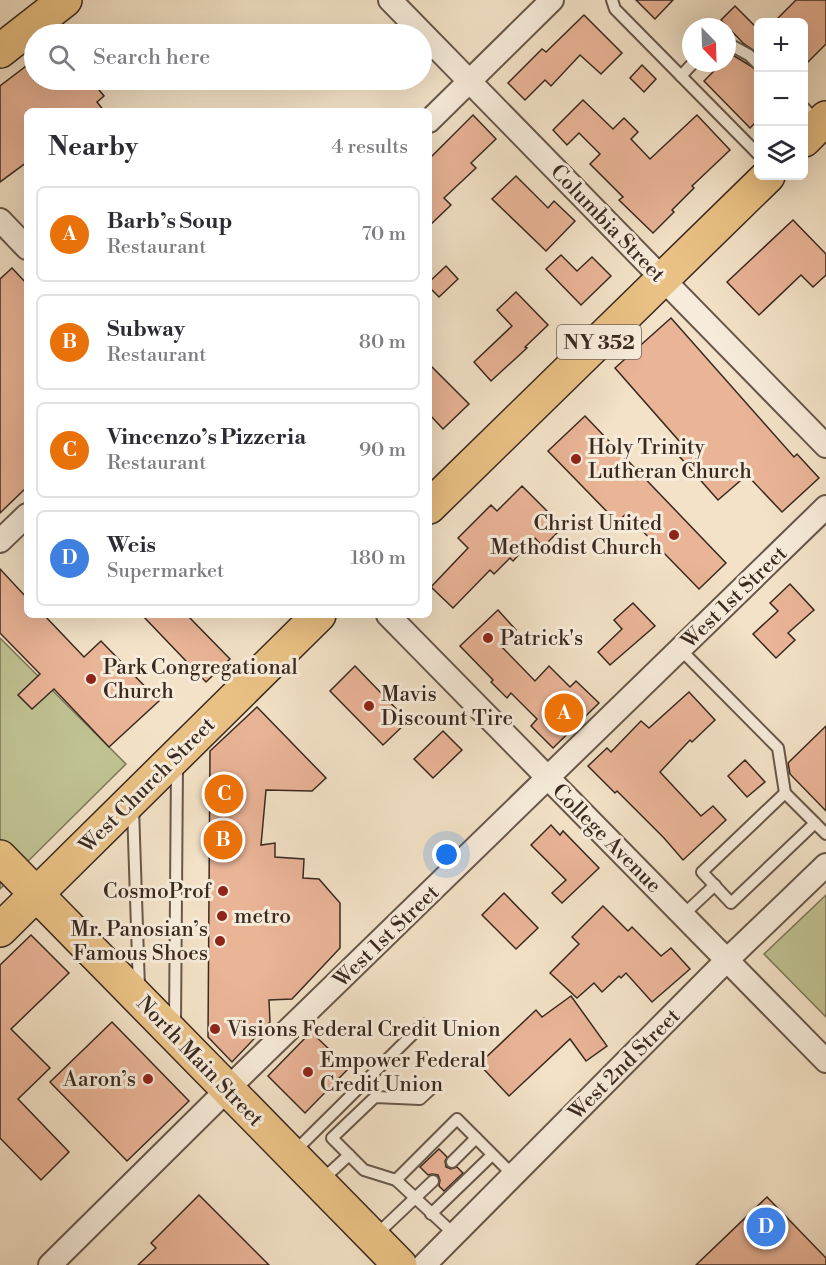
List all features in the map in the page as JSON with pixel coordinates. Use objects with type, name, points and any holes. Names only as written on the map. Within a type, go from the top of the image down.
[{"type":"main road","points":[[34,24],[65,0]]},
{"type":"main road","points":[[0,51],[24,32]]},
{"type":"main road","name":"NY 352","points":[[432,504],[764,180]]},
{"type":"main road","name":"West Church Street","points":[[0,930],[316,618]]},
{"type":"main road","name":"North Main Street","points":[[0,857],[400,1265]]},
{"type":"street","name":"Columbia Street","points":[[390,0],[413,24]]},
{"type":"street","points":[[432,118],[552,0]]},
{"type":"street","name":"Columbia Street","points":[[432,44],[826,446]]},
{"type":"street","points":[[0,220],[24,245]]},
{"type":"street","name":"West 1st Street","points":[[50,1265],[227,1089],[826,507]]},
{"type":"street","points":[[0,541],[24,518]]},
{"type":"street","name":"College Avenue","points":[[391,618],[826,1061]]},
{"type":"street","name":"West 2nd Street","points":[[424,1265],[727,960],[826,865]]},
{"type":"lane","points":[[612,0],[615,9],[754,149]]},
{"type":"lane","points":[[736,48],[754,59]]},
{"type":"lane","points":[[681,76],[685,72]]},
{"type":"lane","points":[[680,649],[778,748],[785,793],[826,834]]},
{"type":"lane","points":[[175,1036],[178,754]]},
{"type":"lane","points":[[785,793],[702,872],[731,903],[814,823]]},
{"type":"lane","points":[[133,799],[139,999]]},
{"type":"lane","points":[[683,915],[715,885]]},
{"type":"lane","points":[[292,1154],[423,1024]]},
{"type":"lane","points":[[435,1085],[420,1099],[375,1097],[332,1138],[364,1170],[396,1180],[454,1234]]},
{"type":"lane","points":[[396,1180],[457,1119],[513,1175]]},
{"type":"lane","points":[[452,1162],[476,1138]]},
{"type":"lane","points":[[320,1183],[349,1155]]},
{"type":"lane","points":[[431,1214],[492,1155]]},
{"type":"lane","points":[[373,1239],[434,1181]]},
{"type":"green space","points":[[0,638],[126,764],[0,889]]},
{"type":"green space","points":[[826,895],[826,1017],[764,954]]},
{"type":"building","points":[[636,0],[673,0],[655,19]]},
{"type":"building","points":[[796,0],[826,0],[826,44],[808,62],[808,18],[778,18]]},
{"type":"building","points":[[735,6],[754,25],[754,51],[736,36],[736,18],[723,18]]},
{"type":"building","points":[[584,15],[622,53],[601,74],[580,55],[551,86],[545,80],[525,100],[508,83],[542,49],[546,52]]},
{"type":"building","points":[[736,57],[754,68],[754,124],[750,128],[704,81],[713,72],[736,72]]},
{"type":"building","points":[[642,65],[656,79],[644,92],[630,78]]},
{"type":"building","points":[[24,68],[24,90],[99,90],[104,96],[97,102],[102,108],[24,108],[24,164],[0,182],[0,86]]},
{"type":"building","points":[[583,100],[613,129],[624,118],[638,132],[631,139],[650,159],[697,115],[730,150],[692,186],[694,188],[653,233],[619,200],[623,197],[590,164],[600,154],[579,133],[567,145],[553,130]]},
{"type":"building","points":[[473,115],[496,139],[471,163],[476,168],[444,198],[451,205],[432,223],[432,156]]},
{"type":"building","points":[[516,176],[548,208],[554,201],[575,221],[546,251],[492,199]]},
{"type":"building","points":[[793,220],[826,254],[826,275],[813,287],[801,275],[759,315],[727,282]]},
{"type":"building","points":[[561,255],[577,271],[592,257],[611,276],[581,305],[546,269]]},
{"type":"building","points":[[446,266],[458,279],[439,297],[432,290],[432,279]]},
{"type":"building","points":[[12,268],[24,281],[24,490],[0,513],[0,279]]},
{"type":"building","points":[[516,292],[548,325],[491,381],[474,362],[512,326],[497,310]]},
{"type":"building","points":[[671,318],[794,457],[797,454],[819,478],[782,512],[747,475],[718,500],[672,448],[680,442],[615,368]]},
{"type":"building","points":[[432,367],[469,404],[443,429],[432,417]]},
{"type":"building","points":[[585,416],[726,563],[699,589],[626,514],[617,522],[548,451]]},
{"type":"building","points":[[522,486],[563,527],[543,547],[535,538],[513,561],[510,558],[494,574],[490,570],[453,608],[432,586],[468,548],[458,538],[491,505],[497,511]]},
{"type":"building","name":"Park Congregational Church","points":[[0,569],[24,595],[24,618],[47,618],[84,657],[101,641],[159,701],[109,747],[54,689],[32,709],[18,695],[40,674],[0,633]]},
{"type":"building","points":[[790,584],[814,610],[788,633],[795,640],[776,658],[753,634],[778,611],[770,603]]},
{"type":"building","points":[[633,603],[655,626],[610,665],[598,652],[622,629],[614,620]]},
{"type":"building","points":[[498,610],[516,630],[500,645],[535,681],[549,666],[570,687],[576,681],[599,703],[553,748],[531,726],[537,719],[511,693],[507,698],[460,646]]},
{"type":"building","points":[[145,618],[190,618],[230,659],[206,682]]},
{"type":"building","name":"Mavis Discount Tire","points":[[355,666],[408,721],[383,745],[330,691]]},
{"type":"building","points":[[689,692],[715,720],[692,742],[690,740],[660,772],[701,816],[713,806],[726,820],[683,860],[617,791],[615,793],[588,766],[607,748],[611,752],[641,721],[649,728]]},
{"type":"building","points":[[257,707],[326,778],[312,791],[266,790],[261,845],[275,843],[275,857],[304,859],[303,878],[319,879],[340,903],[340,948],[292,999],[269,1000],[270,1022],[232,1062],[208,1037],[210,751]]},
{"type":"building","points":[[826,726],[826,811],[790,774],[788,763]]},
{"type":"building","points":[[443,731],[462,750],[433,778],[414,759]]},
{"type":"building","points":[[745,760],[765,782],[747,797],[728,776]]},
{"type":"building","points":[[551,825],[560,835],[563,831],[599,868],[562,903],[552,893],[566,880],[531,845]]},
{"type":"building","points":[[504,893],[538,928],[516,949],[482,915]]},
{"type":"building","points":[[603,906],[628,931],[632,927],[661,956],[671,948],[690,969],[652,1002],[626,973],[621,978],[619,976],[602,992],[594,983],[577,998],[550,973],[579,944],[572,937]]},
{"type":"building","points":[[31,935],[69,973],[11,1029],[50,1068],[18,1099],[69,1152],[41,1180],[0,1138],[0,965]]},
{"type":"building","points":[[571,996],[607,1046],[586,1061],[570,1039],[509,1096],[479,1064],[536,1010],[542,1017]]},
{"type":"building","points":[[112,1022],[189,1101],[127,1161],[50,1082]]},
{"type":"building","name":"Empower Federal Credit Union","points":[[311,1032],[349,1068],[305,1113],[268,1076]]},
{"type":"building","points":[[439,1149],[447,1157],[446,1167],[451,1169],[457,1167],[463,1173],[444,1191],[439,1186],[438,1175],[428,1175],[420,1167]]},
{"type":"building","points":[[199,1195],[269,1265],[138,1265],[156,1248],[151,1243]]},
{"type":"building","points":[[767,1197],[826,1258],[826,1265],[696,1265]]},
{"type":"place","name":"Holy Trinity Lutheran Church","points":[[576,459]]},
{"type":"place","name":"Christ United Methodist Church","points":[[674,535]]},
{"type":"place","name":"Patrick's","points":[[488,638]]},
{"type":"place","name":"Park Congregational Church","points":[[91,679]]},
{"type":"place","name":"Mavis Discount Tire","points":[[369,706]]},
{"type":"place","name":"Barb’s Soup","points":[[564,713]]},
{"type":"place","name":"Vincenzo’s Pizzeria","points":[[224,794]]},
{"type":"place","name":"Subway","points":[[223,840]]},
{"type":"place","name":"CosmoProf","points":[[223,891]]},
{"type":"place","name":"metro","points":[[222,916]]},
{"type":"place","name":"Mr. Panosian’s Famous Shoes","points":[[220,941]]},
{"type":"place","name":"Visions Federal Credit Union","points":[[215,1029]]},
{"type":"place","name":"Empower Federal Credit Union","points":[[308,1072]]},
{"type":"place","name":"Aaron’s","points":[[148,1079]]},
{"type":"place","name":"Weis","points":[[766,1227]]}]
